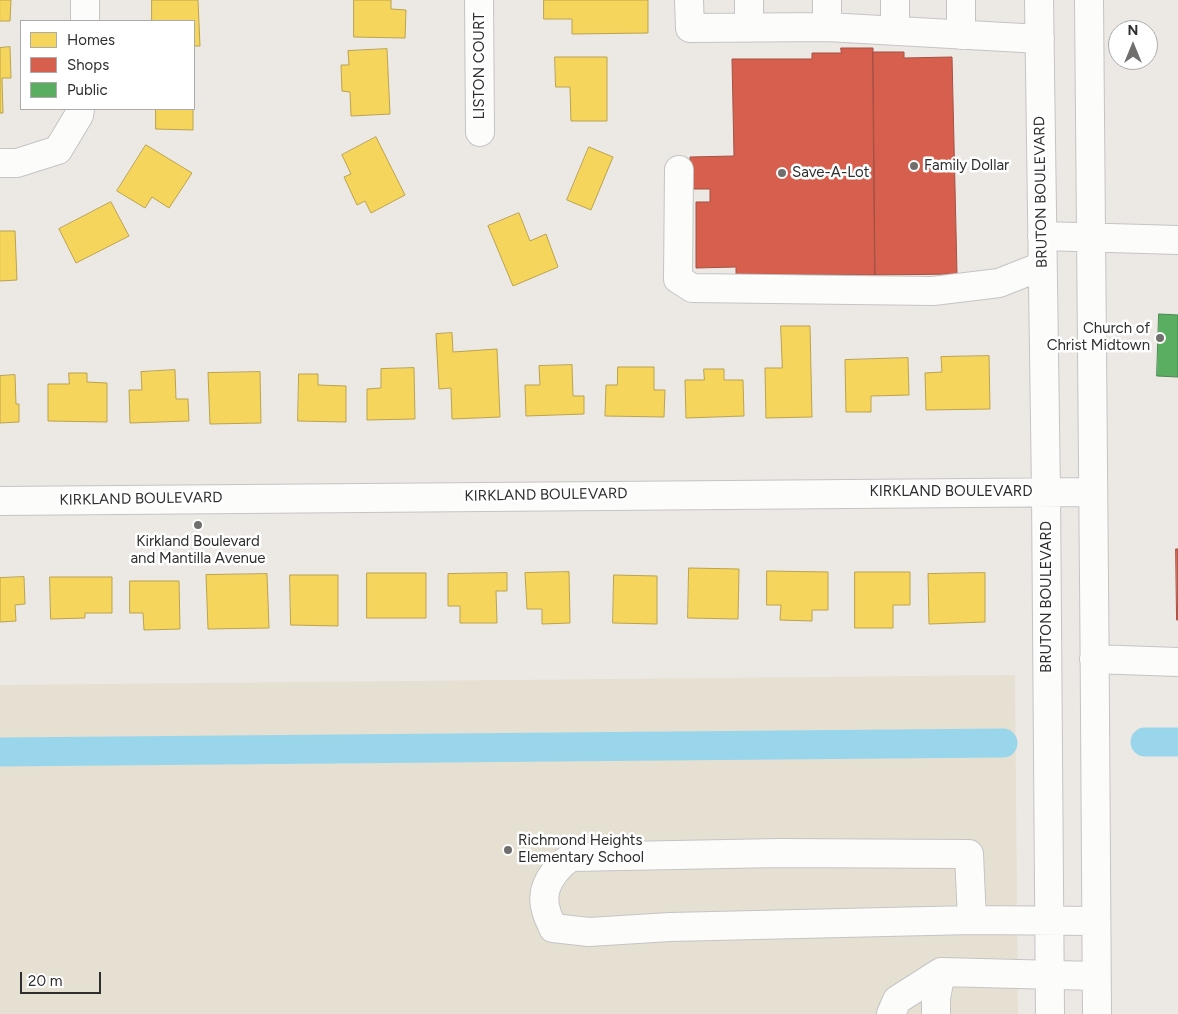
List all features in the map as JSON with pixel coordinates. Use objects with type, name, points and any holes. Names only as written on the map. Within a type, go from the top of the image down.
[{"type":"street","points":[[85,0],[85,20]]},
{"type":"street","name":"LISTON COURT","points":[[479,0],[480,132]]},
{"type":"street","points":[[689,0],[690,28],[827,27],[1040,39]]},
{"type":"street","points":[[749,0],[749,28]]},
{"type":"street","points":[[827,0],[827,27]]},
{"type":"street","points":[[895,0],[895,31]]},
{"type":"street","points":[[961,0],[961,35]]},
{"type":"street","name":"BRUTON BOULEVARD","points":[[1039,0],[1046,492],[1050,1014]]},
{"type":"street","points":[[1089,0],[1097,1014]]},
{"type":"street","points":[[0,164],[17,163],[58,150],[79,115],[80,110]]},
{"type":"street","points":[[679,170],[678,279],[692,288],[933,291],[999,283],[1042,266]]},
{"type":"street","points":[[1042,236],[1178,240]]},
{"type":"street","name":"KIRKLAND BOULEVARD","points":[[0,501],[1092,492]]},
{"type":"street","points":[[1094,659],[1178,662]]},
{"type":"street","points":[[972,920],[969,854],[778,853],[571,857],[562,863],[552,874],[546,891],[545,908],[553,928],[589,932],[670,927],[972,920],[1096,921]]},
{"type":"street","points":[[891,1014],[897,1000],[941,972],[1096,976]]},
{"type":"street","points":[[936,1014],[936,998],[941,972]]},
{"type":"shaded area","name":"Richmond Heights Elementary School","points":[[1015,675],[1018,1014],[0,1014],[0,685]]},
{"type":"building: Homes","points":[[0,0],[11,0],[10,21],[0,21]]},
{"type":"building: Homes","points":[[152,0],[198,0],[200,46],[195,46],[195,20],[152,20]]},
{"type":"building: Homes","points":[[354,0],[391,0],[391,9],[406,10],[405,38],[354,37]]},
{"type":"building: Homes","points":[[544,0],[648,0],[648,33],[572,34],[572,19],[544,19]]},
{"type":"building: Homes","points":[[10,47],[11,78],[2,78],[3,113],[0,113],[0,48]]},
{"type":"building: Homes","points":[[387,49],[390,114],[351,116],[350,92],[342,91],[341,65],[349,65],[348,51]]},
{"type":"building: Homes","points":[[555,57],[607,57],[607,121],[571,121],[570,87],[556,87]]},
{"type":"building: Homes","points":[[156,110],[193,110],[193,130],[156,129]]},
{"type":"building: Homes","points":[[376,137],[405,195],[371,213],[365,201],[357,205],[344,177],[351,174],[342,155]]},
{"type":"building: Homes","points":[[146,145],[192,173],[169,208],[152,197],[145,208],[117,191]]},
{"type":"building: Homes","points":[[589,147],[613,157],[591,210],[567,200]]},
{"type":"building: Homes","points":[[111,202],[129,236],[76,263],[59,229]]},
{"type":"building: Homes","points":[[519,213],[530,241],[546,234],[558,267],[513,286],[488,226]]},
{"type":"building: Homes","points":[[0,231],[15,231],[17,280],[0,281]]},
{"type":"building: Homes","points":[[781,326],[810,326],[812,417],[766,418],[765,368],[782,368]]},
{"type":"building: Homes","points":[[452,333],[453,352],[497,349],[500,417],[452,419],[451,388],[439,389],[436,334]]},
{"type":"building: Homes","points":[[989,356],[990,409],[926,410],[925,373],[942,372],[941,357]]},
{"type":"building: Homes","points":[[908,358],[909,395],[871,396],[871,412],[846,412],[845,360]]},
{"type":"building: Homes","points":[[572,365],[573,396],[584,396],[584,414],[526,416],[525,385],[540,385],[539,366]]},
{"type":"building: Homes","points":[[618,367],[654,367],[654,390],[665,390],[664,417],[605,416],[606,385],[617,385]]},
{"type":"building: Homes","points":[[414,368],[415,419],[367,420],[367,389],[381,388],[381,369]]},
{"type":"building: Homes","points":[[704,369],[724,369],[724,380],[743,380],[744,416],[686,418],[685,380],[704,380]]},
{"type":"building: Homes","points":[[175,370],[176,399],[188,399],[189,421],[130,423],[129,390],[142,390],[141,372]]},
{"type":"building: Homes","points":[[260,372],[261,423],[210,424],[208,373]]},
{"type":"building: Homes","points":[[69,373],[87,373],[87,382],[107,383],[107,422],[48,421],[48,384],[69,384]]},
{"type":"building: Homes","points":[[299,374],[318,374],[318,385],[346,386],[346,422],[298,421]]},
{"type":"building: Homes","points":[[15,375],[16,404],[19,404],[19,422],[0,423],[0,376]]},
{"type":"building: Homes","points":[[689,568],[739,569],[738,619],[688,618]]},
{"type":"building: Homes","points":[[767,571],[828,572],[828,610],[812,610],[812,621],[780,620],[781,605],[767,605]]},
{"type":"building: Homes","points":[[569,572],[570,623],[542,624],[542,609],[527,609],[525,573]]},
{"type":"building: Homes","points":[[855,572],[910,572],[910,605],[893,605],[893,628],[855,628]]},
{"type":"building: Homes","points":[[367,573],[426,573],[426,618],[367,618]]},
{"type":"building: Homes","points":[[507,573],[507,591],[496,591],[497,623],[460,623],[460,606],[448,606],[448,574]]},
{"type":"building: Homes","points":[[985,573],[985,622],[929,624],[928,574]]},
{"type":"building: Homes","points":[[267,574],[269,628],[208,629],[206,575]]},
{"type":"building: Homes","points":[[290,575],[338,575],[338,626],[291,625]]},
{"type":"building: Homes","points":[[614,575],[657,576],[657,624],[613,623]]},
{"type":"building: Homes","points":[[24,577],[25,604],[15,605],[16,621],[0,622],[0,578]]},
{"type":"building: Homes","points":[[50,577],[112,577],[112,613],[85,613],[85,618],[51,619]]},
{"type":"building: Homes","points":[[130,581],[179,581],[180,629],[144,630],[143,613],[130,613]]},
{"type":"building: Shops","name":"Save-A-Lot","points":[[841,48],[873,48],[875,275],[736,274],[736,267],[696,268],[696,202],[710,202],[710,189],[690,189],[690,157],[734,156],[732,59],[812,59],[812,53],[841,53]]},
{"type":"building: Shops","name":"Family Dollar","points":[[873,52],[904,52],[904,58],[952,57],[957,274],[875,275]]},
{"type":"building: Shops","points":[[1176,549],[1178,549],[1178,620],[1177,620]]},
{"type":"building: Public","points":[[1159,314],[1178,315],[1178,377],[1157,376]]},
{"type":"waterway","points":[[1145,742],[1178,742]]},
{"type":"waterway","points":[[0,752],[1003,743]]},
{"type":"place","name":"Family Dollar","points":[[914,166]]},
{"type":"place","name":"Save-A-Lot","points":[[782,173]]},
{"type":"place","name":"Church of Christ Midtown","points":[[1160,338]]},
{"type":"place","name":"Kirkland Boulevard and Mantilla Avenue","points":[[198,525]]},
{"type":"place","name":"Richmond Heights Elementary School","points":[[508,850]]}]
